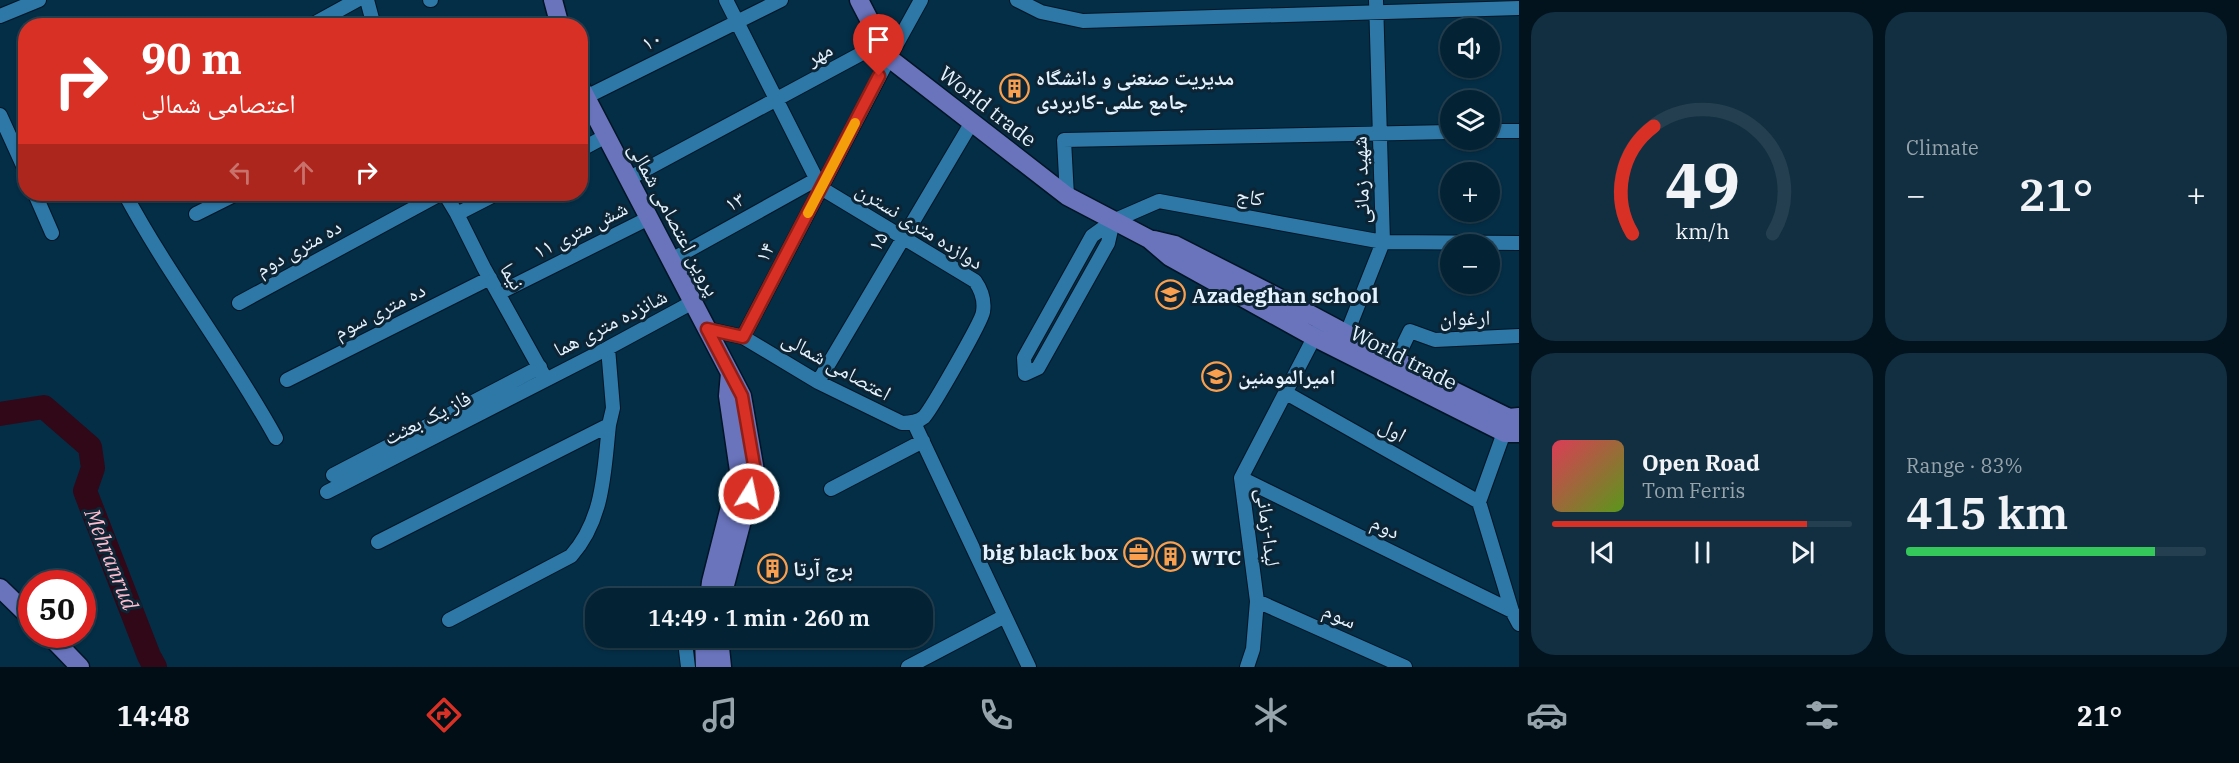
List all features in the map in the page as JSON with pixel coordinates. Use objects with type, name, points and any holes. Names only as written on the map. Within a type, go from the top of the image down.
[{"type":"main road","points":[[555,0],[558,18]]},
{"type":"main road","name":"World trade","points":[[859,0],[885,51],[1067,196],[1149,239],[1170,257],[1513,425]]},
{"type":"main road","name":"پروین اعتصامی شمالی","points":[[588,102],[742,396],[755,471],[725,588]]},
{"type":"main road","name":"World trade","points":[[1344,342],[1396,360],[1513,425]]},
{"type":"main road","name":"پروین اعتصامی شمالی","points":[[710,588],[739,471],[728,396],[730,373]]},
{"type":"main road","points":[[0,588],[18,605]]},
{"type":"main road","points":[[62,648],[80,667]]},
{"type":"main road","points":[[704,648],[705,667]]},
{"type":"main road","points":[[721,648],[722,667]]},
{"type":"street","points":[[0,16],[39,0]]},
{"type":"street","points":[[324,18],[357,0]]},
{"type":"street","points":[[368,0],[372,18]]},
{"type":"street","points":[[726,0],[819,184]]},
{"type":"street","name":"۱۰","points":[[588,90],[781,0]]},
{"type":"street","name":"۱۴","points":[[743,337],[885,51],[921,0]]},
{"type":"street","points":[[1017,0],[1041,12],[1083,21],[1376,7],[1519,8]]},
{"type":"street","name":"شهید زمانی","points":[[1344,342],[1383,242],[1376,7]]},
{"type":"street","name":"مهر","points":[[628,179],[777,100],[885,51]]},
{"type":"street","points":[[0,115],[18,154]]},
{"type":"street","name":"۱۵","points":[[818,382],[972,122]]},
{"type":"street","points":[[1500,131],[1519,131]]},
{"type":"street","points":[[1067,196],[1064,140],[1440,132]]},
{"type":"street","points":[[588,146],[606,136]]},
{"type":"street","name":"دوازده متری نسترن","points":[[819,184],[975,281],[981,290],[983,314],[933,404],[922,418],[914,423]]},
{"type":"street","name":"۱۳","points":[[671,260],[819,184]]},
{"type":"street","points":[[38,201],[52,232]]},
{"type":"street","points":[[129,201],[149,238],[254,398],[276,438]]},
{"type":"street","points":[[196,214],[222,201]]},
{"type":"street","name":"ده متری دوم","points":[[239,303],[427,201]]},
{"type":"street","name":"نیما","points":[[449,201],[543,373]]},
{"type":"street","points":[[457,213],[482,201]]},
{"type":"street","name":"کاج","points":[[1025,374],[1024,358],[1092,236],[1113,221],[1159,201],[1383,242],[1519,243]]},
{"type":"street","name":"۱۱ شش متری","points":[[499,293],[649,218]]},
{"type":"street","name":"ده متری سوم","points":[[287,380],[490,278]]},
{"type":"street","name":"شانزده متری هما","points":[[543,373],[608,348],[693,302]]},
{"type":"street","name":"اعتصامی شمالی","points":[[707,329],[743,337],[818,382],[902,423],[914,423]]},
{"type":"street","name":"لیدا-زمانی","points":[[1247,667],[1253,649],[1257,601],[1241,478],[1318,329]]},
{"type":"street","name":"ارغوان","points":[[1396,360],[1410,331],[1435,340],[1519,336]]},
{"type":"street","points":[[449,620],[571,556],[583,543],[601,497],[613,408],[608,348]]},
{"type":"street","points":[[333,475],[543,373]]},
{"type":"street","name":"فاز یک بعثت","points":[[327,492],[543,373]]},
{"type":"street","name":"اول","points":[[1286,393],[1479,501]]},
{"type":"street","points":[[914,423],[1029,667]]},
{"type":"street","points":[[378,542],[609,425]]},
{"type":"street","points":[[1513,425],[1479,501],[1512,611],[1519,624]]},
{"type":"street","points":[[831,489],[923,441]]},
{"type":"street","name":"دوم","points":[[1241,478],[1512,611]]},
{"type":"street","name":"سوم","points":[[1257,601],[1405,667]]},
{"type":"street","points":[[908,667],[1005,616]]},
{"type":"street","points":[[686,648],[688,667]]},
{"type":"waterway","name":"Mehranrud","points":[[0,414],[44,407],[90,447],[93,468],[85,491],[155,667]]},
{"type":"slow traffic","points":[[808,213],[855,123]]},
{"type":"place","name":"مدیریت صنعنی و دانشگاه جامع علمی-کاربردی","points":[[1015,89]]},
{"type":"place","name":"Azadeghan school","points":[[1171,295]]},
{"type":"place","name":"امیرالمومنین","points":[[1217,376]]},
{"type":"place","name":"big black box","points":[[1139,552]]},
{"type":"place","name":"WTC","points":[[1170,557]]},
{"type":"place","name":"برج آرتا","points":[[772,568]]},
{"type":"route","points":[[749,494],[755,471],[742,396],[707,329],[743,337],[879,76]]}]
